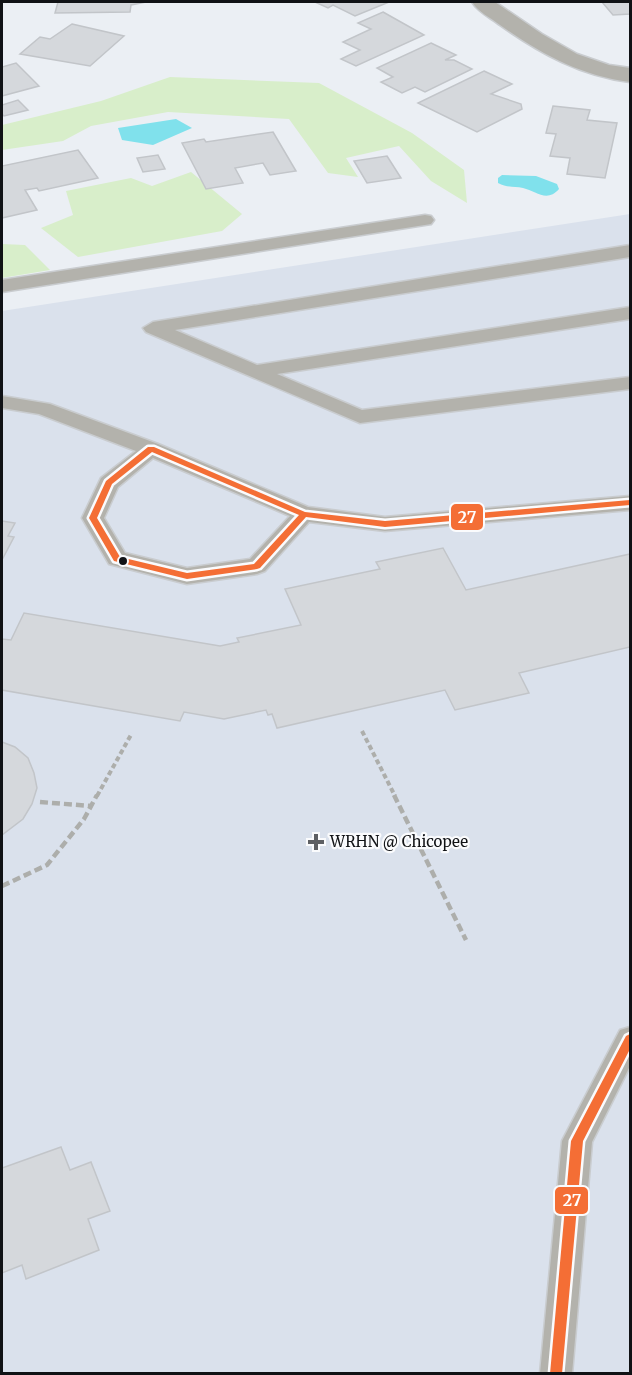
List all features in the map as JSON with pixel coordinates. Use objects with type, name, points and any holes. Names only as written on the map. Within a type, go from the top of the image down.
[{"type":"street","points":[[482,2],[561,57],[601,72],[630,75]]},
{"type":"lane","points":[[2,286],[425,220]]},
{"type":"lane","points":[[630,251],[153,328],[360,417],[630,383]]},
{"type":"lane","points":[[253,372],[630,313]]},
{"type":"lane","points":[[2,402],[44,408],[151,449],[304,514],[385,524],[630,503]]},
{"type":"lane","points":[[151,449],[109,483],[93,518],[117,559],[187,576],[257,566],[304,514]]},
{"type":"lane","points":[[556,1374],[577,1141],[630,1039]]},
{"type":"path","points":[[362,731],[466,940]]},
{"type":"path","points":[[2,886],[47,865],[91,806],[132,733]]},
{"type":"path","points":[[40,802],[91,806]]},
{"type":"shaded area","name":"WRHN @ Chicopee","points":[[630,214],[630,1373],[2,1374],[2,311]]},
{"type":"green space","points":[[170,77],[319,83],[412,133],[464,170],[467,203],[431,181],[399,146],[346,158],[358,177],[328,173],[289,119],[168,112],[91,126],[63,141],[2,150],[2,125],[101,101]]},
{"type":"green space","points":[[191,172],[242,214],[222,231],[78,257],[41,228],[73,215],[66,191],[131,178],[152,186]]},
{"type":"green space","points":[[2,244],[25,245],[50,270],[2,278]]},
{"type":"water","points":[[176,119],[192,128],[153,145],[122,140],[118,128]]},
{"type":"water","points":[[502,175],[536,176],[557,184],[559,189],[550,195],[541,195],[523,188],[498,183],[498,178]]},
{"type":"building","points":[[58,2],[146,2],[131,5],[130,12],[55,13]]},
{"type":"building","points":[[315,2],[389,2],[355,16],[333,5],[328,8]]},
{"type":"building","points":[[602,2],[630,2],[630,14],[613,15]]},
{"type":"building","points":[[383,12],[424,35],[356,66],[341,59],[360,50],[343,42],[371,29],[358,23]]},
{"type":"building","points":[[72,24],[124,36],[90,66],[20,54],[40,37],[50,39]]},
{"type":"building","points":[[431,43],[456,55],[445,60],[454,60],[472,69],[425,92],[415,87],[402,93],[381,82],[393,77],[377,68]]},
{"type":"building","points":[[16,63],[39,86],[2,96],[2,67]]},
{"type":"building","points":[[484,71],[512,84],[491,94],[521,104],[522,109],[477,132],[418,103]]},
{"type":"building","points":[[18,100],[28,110],[4,116],[2,114],[2,105]]},
{"type":"building","points":[[553,106],[590,110],[587,120],[617,123],[605,178],[567,174],[570,158],[550,156],[556,134],[546,133]]},
{"type":"building","points":[[273,132],[296,171],[270,175],[263,163],[235,168],[243,183],[206,189],[182,143],[204,139],[206,142]]},
{"type":"building","points":[[78,150],[98,178],[39,191],[37,188],[25,190],[37,210],[2,218],[2,166]]},
{"type":"building","points":[[158,155],[165,169],[143,172],[137,158]]},
{"type":"building","points":[[387,156],[401,178],[367,183],[354,161]]},
{"type":"building","points":[[2,521],[15,523],[8,536],[14,537],[2,560]]},
{"type":"building","points":[[443,548],[466,590],[630,554],[630,647],[519,673],[529,693],[455,710],[445,690],[277,728],[272,714],[268,715],[266,710],[224,719],[184,712],[180,721],[2,690],[2,639],[11,640],[24,613],[220,646],[239,642],[237,638],[301,625],[285,589],[380,569],[376,562]]},
{"type":"building","points":[[2,742],[15,747],[28,758],[37,788],[32,804],[23,819],[2,835]]},
{"type":"building","points":[[61,1147],[70,1170],[91,1162],[110,1211],[88,1219],[99,1250],[26,1279],[22,1265],[2,1273],[2,1168]]},
{"type":"transit line","name":"27","points":[[151,449],[304,514],[257,566],[187,576],[117,559],[93,518],[109,483],[151,449]]},
{"type":"transit line","name":"27","points":[[304,514],[385,524],[630,503]]},
{"type":"transit line","name":"27","points":[[556,1374],[577,1141],[630,1039]]},
{"type":"place","name":"WRHN @ Chicopee","points":[[316,842]]}]
